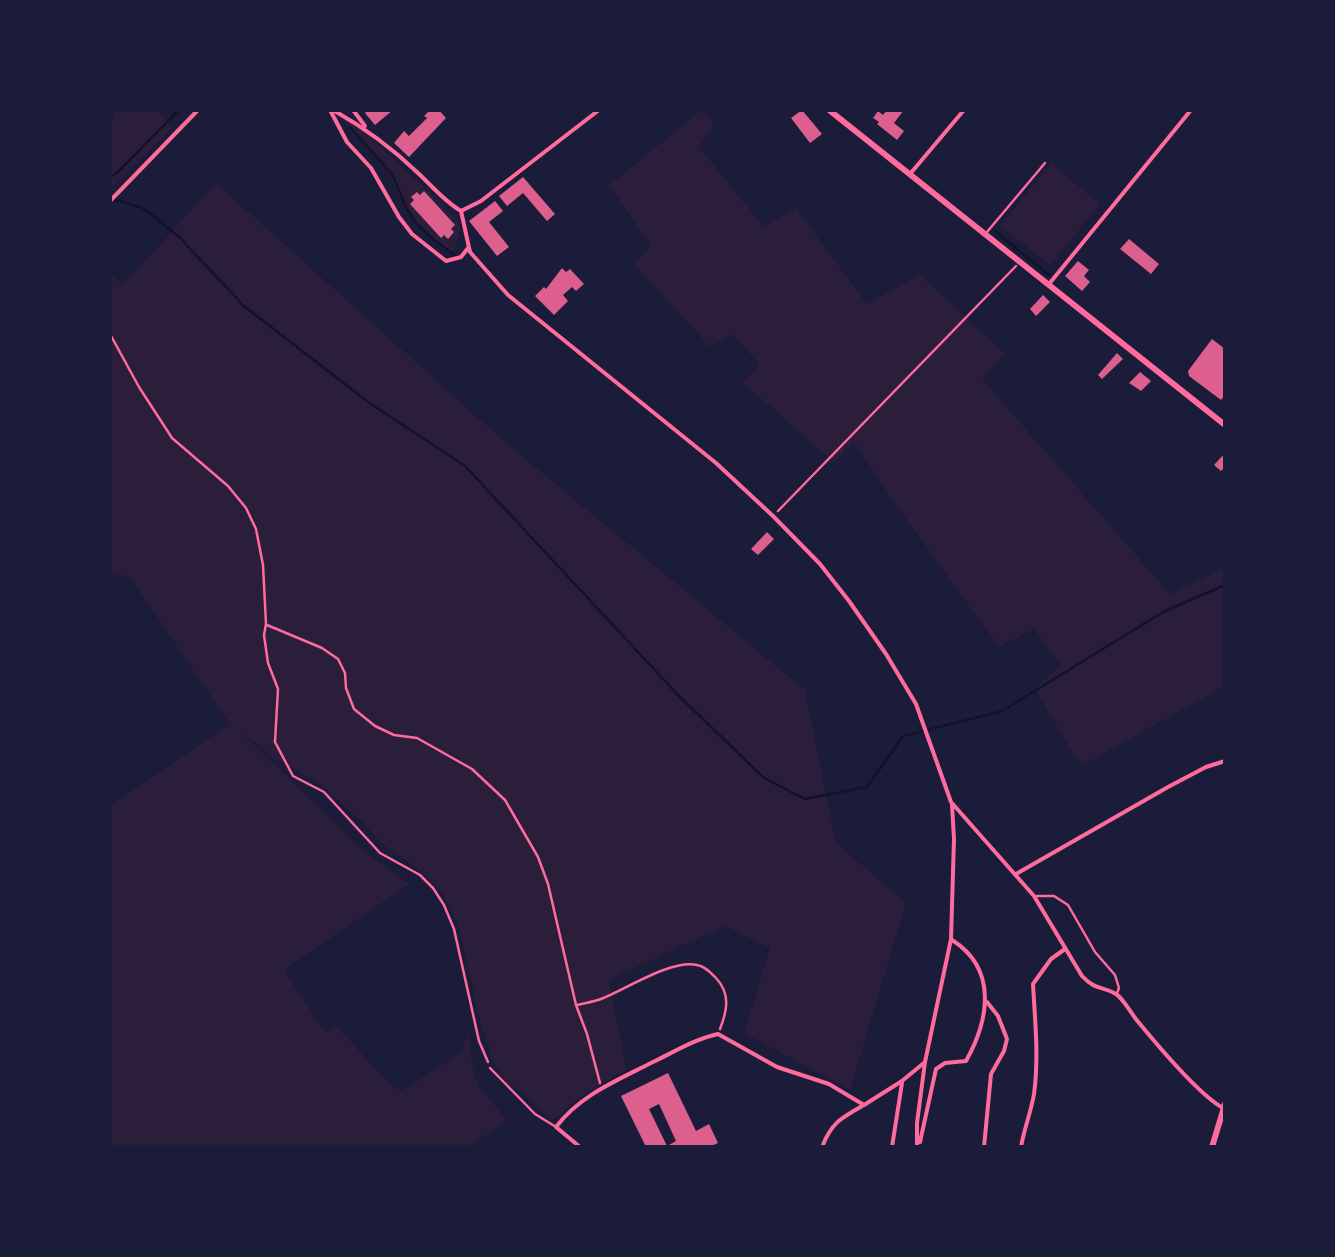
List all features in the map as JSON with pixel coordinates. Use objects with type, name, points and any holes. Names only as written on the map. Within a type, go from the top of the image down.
[{"type":"main road","points":[[829,110],[1224,421]]},
{"type":"main road","points":[[1212,1147],[1222,1126],[1224,1106]]},
{"type":"street","points":[[112,199],[198,110]]},
{"type":"street","points":[[332,110],[368,130],[461,211],[468,248],[508,296],[716,463],[773,516],[850,601],[916,704],[951,802],[954,839],[951,940],[925,1062],[918,1147]]},
{"type":"street","points":[[332,110],[348,142],[371,168],[412,234],[446,261],[458,258],[468,248]]},
{"type":"street","points":[[353,110],[368,130]]},
{"type":"street","points":[[461,211],[599,110]]},
{"type":"street","points":[[910,174],[964,110]]},
{"type":"street","points":[[1050,284],[1191,110]]},
{"type":"street","points":[[1016,874],[1168,787],[1225,761]]},
{"type":"street","points":[[951,802],[1034,896],[1090,985],[1116,994],[1210,1100],[1224,1106]]},
{"type":"street","points":[[918,1147],[936,1068],[966,1061],[980,1034],[987,1002],[974,959],[951,940]]},
{"type":"street","points":[[1020,1147],[1036,1078],[1033,984],[1051,959],[1066,950]]},
{"type":"street","points":[[984,1147],[990,1074],[1007,1039],[998,1016],[987,1002]]},
{"type":"street","points":[[580,1147],[556,1127],[567,1112],[602,1088],[718,1034],[777,1067],[829,1084],[864,1105]]},
{"type":"street","points":[[822,1147],[840,1118],[902,1081],[925,1062]]},
{"type":"street","points":[[892,1147],[902,1081]]},
{"type":"lane","points":[[986,233],[1045,163]]},
{"type":"lane","points":[[1034,896],[1054,896],[1068,906],[1095,952],[1116,976],[1116,994]]},
{"type":"lane","points":[[490,1068],[535,1114],[556,1127]]},
{"type":"path","points":[[773,516],[1022,261]]},
{"type":"path","points":[[110,334],[172,438],[228,486],[246,508],[256,529],[261,548],[264,635],[268,663],[278,689],[275,742],[292,776],[324,792],[380,853],[420,875],[444,905],[454,929],[479,1041],[490,1068]]},
{"type":"path","points":[[266,624],[338,659],[354,709],[385,731],[417,738],[472,769],[505,800],[548,884],[576,1005],[602,1088]]},
{"type":"path","points":[[576,1005],[600,1000],[642,978],[698,965],[720,982],[728,998],[718,1034]]},
{"type":"shaded area","points":[[110,110],[156,110],[173,127],[110,189],[110,123],[116,118]]},
{"type":"shaded area","points":[[702,110],[714,124],[699,147],[764,227],[796,208],[867,304],[920,275],[1005,354],[982,379],[1170,594],[1225,568],[1225,686],[1081,766],[1034,688],[1061,666],[1034,629],[999,647],[854,442],[834,462],[742,382],[760,365],[732,334],[710,347],[634,264],[651,246],[609,185]]},
{"type":"shaded area","points":[[347,117],[456,219],[460,227],[458,241],[451,253],[416,225],[384,167],[351,132],[344,120]]},
{"type":"shaded area","points":[[1051,163],[1100,204],[1050,265],[1000,226]]},
{"type":"shaded area","points":[[216,183],[505,442],[805,690],[836,843],[906,903],[850,1090],[744,1033],[770,948],[725,926],[608,980],[627,1070],[587,1092],[551,1121],[525,1094],[507,1083],[495,1064],[480,1021],[459,927],[441,891],[420,870],[384,845],[320,784],[275,758],[241,732],[361,849],[409,884],[284,970],[325,1033],[336,1026],[391,1085],[402,1091],[460,1053],[468,1034],[478,1082],[508,1120],[468,1147],[110,1147],[110,806],[230,724],[129,576],[110,575],[110,274],[123,285]]},
{"type":"building","points":[[393,110],[375,125],[365,113]]},
{"type":"building","points":[[430,110],[439,110],[446,118],[409,157],[394,143],[404,131],[409,136]]},
{"type":"building","points":[[802,110],[822,134],[810,143],[791,118]]},
{"type":"building","points":[[887,110],[904,110],[894,123],[904,131],[897,140],[873,118],[878,111],[883,115]]},
{"type":"building","points":[[523,177],[555,214],[547,221],[523,193],[507,206],[499,196]]},
{"type":"building","points":[[424,191],[455,225],[448,239],[444,235],[441,238],[410,204],[414,200],[411,197]]},
{"type":"building","points":[[495,201],[503,211],[489,222],[509,247],[497,256],[469,221]]},
{"type":"building","points":[[1129,239],[1159,264],[1151,274],[1120,249]]},
{"type":"building","points":[[1078,261],[1089,270],[1084,276],[1090,282],[1082,291],[1065,276]]},
{"type":"building","points":[[562,268],[566,272],[570,269],[584,284],[563,295],[568,301],[554,315],[535,296],[546,289]]},
{"type":"building","points":[[1043,295],[1050,302],[1036,316],[1030,309]]},
{"type":"building","points":[[1212,339],[1225,349],[1225,395],[1221,400],[1189,376],[1188,371]]},
{"type":"building","points":[[1117,353],[1123,359],[1102,379],[1098,375]]},
{"type":"building","points":[[1140,372],[1151,381],[1141,391],[1129,383]]},
{"type":"building","points":[[1225,453],[1225,467],[1221,471],[1214,465]]},
{"type":"building","points":[[767,532],[774,539],[758,555],[751,549]]},
{"type":"building","points":[[668,1073],[696,1131],[709,1124],[718,1143],[709,1147],[646,1147],[621,1096]],"holes":[[[659,1104],[676,1141],[667,1146],[649,1109]]]},
{"type":"waterway","points":[[110,177],[179,110]]},
{"type":"waterway","points":[[350,127],[392,174],[416,223],[456,256]]},
{"type":"waterway","points":[[113,199],[151,214],[180,238],[244,306],[368,402],[465,466],[678,695],[764,778],[805,799],[867,787],[903,736],[1002,711],[1163,612],[1225,585]]},
{"type":"waterway","points":[[995,231],[1049,275]]}]
